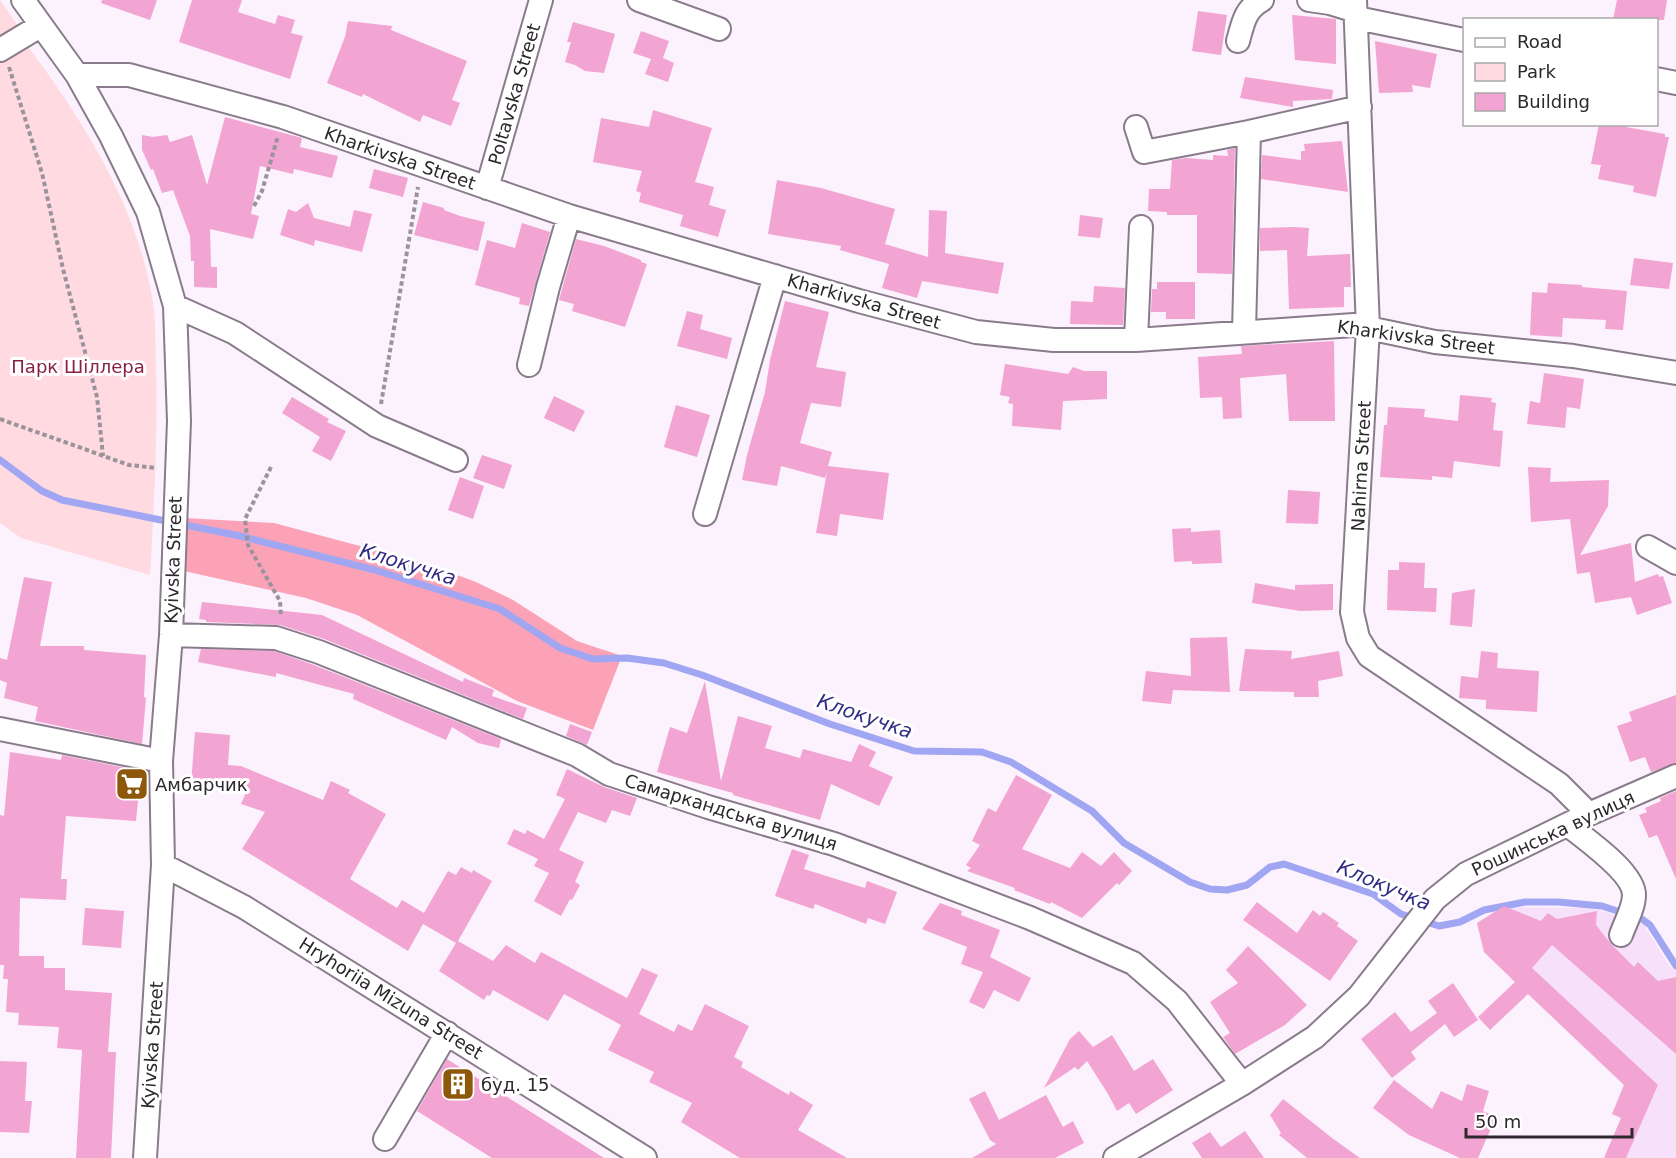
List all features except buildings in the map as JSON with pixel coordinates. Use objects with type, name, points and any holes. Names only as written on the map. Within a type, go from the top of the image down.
[{"type":"street","name":"Kyivska Street","points":[[23,0],[77,75],[111,136],[148,212],[175,306],[179,421],[174,570],[161,761],[163,866],[145,1158]]},
{"type":"street","name":"Poltavska Street","points":[[487,188],[541,0]]},
{"type":"street","points":[[639,0],[719,29]]},
{"type":"street","points":[[1238,41],[1245,15],[1252,5],[1262,0]]},
{"type":"street","points":[[1309,0],[1330,3],[1463,40]]},
{"type":"street","name":"Nahirna Street","points":[[1356,10],[1368,328],[1352,612],[1358,638],[1369,656],[1559,784],[1589,814]]},
{"type":"street","points":[[2,50],[40,26]]},
{"type":"street","name":"Kharkivska Street","points":[[77,75],[129,75],[283,117],[569,216],[976,332],[1054,340],[1136,340],[1340,324],[1435,342],[1573,356],[1676,373]]},
{"type":"street","points":[[1658,79],[1676,83]]},
{"type":"street","points":[[1137,126],[1144,152],[1249,132],[1360,107]]},
{"type":"street","points":[[1244,332],[1249,132]]},
{"type":"street","points":[[529,365],[548,287],[569,216]]},
{"type":"street","points":[[1136,340],[1141,227]]},
{"type":"street","points":[[705,514],[775,276]]},
{"type":"street","points":[[175,306],[235,333],[377,426],[456,460]]},
{"type":"street","points":[[1647,547],[1676,563]]},
{"type":"street","name":"Самаркандська вулиця","points":[[171,635],[276,638],[319,652],[577,755],[609,774],[708,807],[834,844],[1030,918],[1133,963],[1176,1001],[1242,1084]]},
{"type":"street","points":[[0,729],[161,761]]},
{"type":"street","name":"Рошинська вулиця","points":[[1115,1158],[1242,1084],[1315,1037],[1359,996],[1435,899],[1466,874],[1589,814],[1676,776]]},
{"type":"street","points":[[1568,825],[1620,868],[1631,882],[1634,892],[1627,919]]},
{"type":"street","name":"Hryhoriia Mizuna Street","points":[[163,866],[244,907],[645,1158]]},
{"type":"street","points":[[385,1139],[447,1033]]},
{"type":"path","points":[[2,50],[42,173],[63,269],[97,397],[102,456]]},
{"type":"path","points":[[254,206],[262,191],[283,117]]},
{"type":"path","points":[[377,426],[422,166]]},
{"type":"path","points":[[0,419],[129,465],[163,468]]},
{"type":"path","points":[[271,467],[245,519],[247,542],[280,601],[282,619],[276,638]]},
{"type":"shaded area","points":[[185,518],[274,523],[427,564],[476,582],[513,600],[577,641],[622,656],[593,730],[517,701],[357,615],[306,598],[175,569]]},
{"type":"shaded area","points":[[1522,907],[1592,908],[1643,923],[1670,967],[1676,970],[1676,1158],[1604,1158],[1621,1118],[1612,1114],[1624,1084],[1484,952],[1477,923],[1494,912]]},
{"type":"green space","points":[[0,0],[20,29],[0,42]]},
{"type":"green space","name":"Парк Шіллера","points":[[29,48],[71,108],[108,172],[137,239],[147,274],[155,317],[156,391],[150,575],[21,538],[0,523],[0,62]]},
{"type":"waterway","name":"Клокучка","points":[[0,460],[42,491],[62,500],[240,536],[375,570],[500,609],[560,648],[593,659],[627,658],[664,663],[702,675],[830,724],[914,751],[982,752],[1011,762],[1092,811],[1124,843],[1190,882],[1210,889],[1227,890],[1247,885],[1270,867],[1284,864],[1373,894],[1401,914],[1439,926],[1460,922],[1484,910],[1525,902],[1602,906],[1642,919],[1650,925],[1676,966]]},
{"type":"place","name":"Амбарчик","points":[[132,784]]},
{"type":"place","name":"буд. 15","points":[[458,1084]]}]
